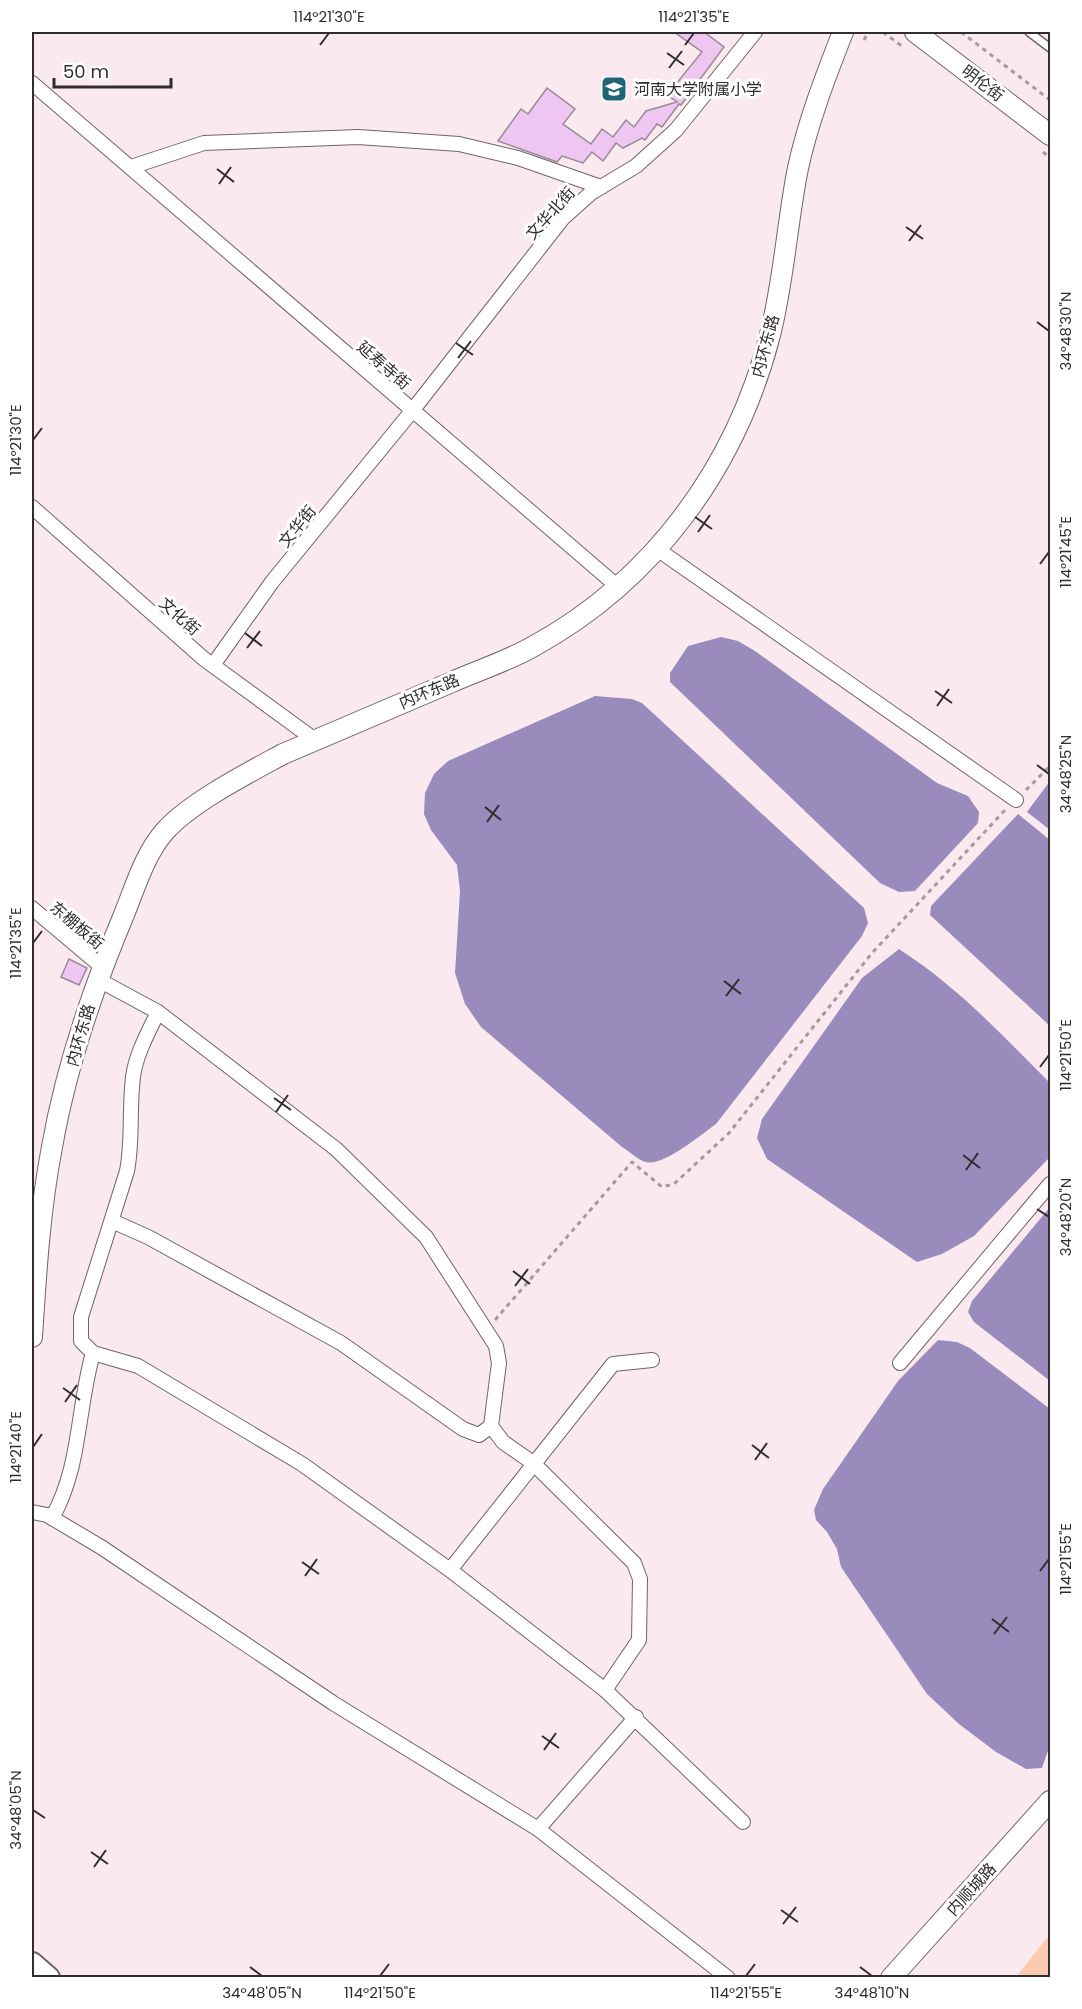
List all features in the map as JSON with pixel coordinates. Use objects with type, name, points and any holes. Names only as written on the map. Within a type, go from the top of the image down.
[{"type":"main road","points":[[32,1964],[48,1977]]},
{"type":"street","name":"文华北街","points":[[412,411],[563,218],[578,202],[636,166],[676,130],[755,32]]},
{"type":"street","name":"内环东路","points":[[32,1337],[38,1251],[51,1147],[76,1042],[99,973],[146,860],[166,830],[247,773],[315,740],[533,647],[582,615],[657,549],[699,498],[726,451],[761,367],[771,331],[798,168],[843,32]]},
{"type":"street","name":"明伦街","points":[[915,32],[1050,135]]},
{"type":"street","name":"明伦街","points":[[933,32],[1050,120]]},
{"type":"street","name":"延寿寺街","points":[[32,83],[617,586]]},
{"type":"street","points":[[131,167],[204,143],[358,137],[459,144],[518,158],[601,187]]},
{"type":"street","name":"文华街","points":[[213,665],[272,582],[412,411]]},
{"type":"street","name":"文化街","points":[[32,507],[213,665],[315,740]]},
{"type":"street","points":[[657,549],[1016,800]]},
{"type":"street","name":"东棚板街","points":[[32,908],[99,973],[159,1012],[336,1149],[426,1237],[447,1274],[488,1329],[496,1346],[499,1363],[491,1426]]},
{"type":"street","points":[[159,1012],[137,1058],[133,1076],[131,1151],[81,1317],[81,1341],[93,1353],[138,1366],[302,1464],[450,1570],[605,1689],[743,1822]]},
{"type":"street","points":[[900,1363],[1050,1184]]},
{"type":"street","points":[[111,1221],[148,1237],[341,1343],[463,1429],[479,1435],[491,1426],[503,1442],[533,1463],[625,1551],[634,1563],[640,1579],[639,1640],[605,1689]]},
{"type":"street","points":[[52,1518],[64,1496],[79,1443],[87,1373],[93,1353]]},
{"type":"street","points":[[450,1570],[613,1364],[652,1360]]},
{"type":"street","points":[[32,1512],[52,1518],[101,1547],[333,1703],[538,1829],[728,1977]]},
{"type":"street","points":[[538,1829],[636,1717]]},
{"type":"street","name":"内顺城路","points":[[891,1977],[1050,1801]]},
{"type":"lane","points":[[1029,32],[1050,48]]},
{"type":"path","points":[[864,40],[868,32]]},
{"type":"path","points":[[961,32],[1050,100]]},
{"type":"path","points":[[488,1329],[632,1162],[662,1187],[674,1184],[729,1133],[872,953],[1050,766]]},
{"type":"shaded area","points":[[721,637],[738,641],[755,651],[937,783],[968,796],[979,812],[978,823],[915,891],[899,892],[880,883],[670,682],[670,673],[688,646]]},
{"type":"shaded area","points":[[595,696],[632,699],[642,703],[864,908],[868,923],[862,936],[716,1124],[682,1149],[662,1160],[653,1162],[643,1161],[622,1147],[481,1027],[465,1004],[455,973],[460,891],[457,865],[431,830],[424,814],[425,793],[434,774],[448,761]]},
{"type":"shaded area","points":[[1050,781],[1050,830],[1027,812]]},
{"type":"shaded area","points":[[1018,814],[1050,840],[1050,1026],[930,915],[931,906]]},
{"type":"shaded area","points":[[899,949],[960,995],[1050,1083],[1050,1157],[974,1236],[942,1254],[917,1262],[767,1159],[757,1138],[762,1119],[862,978]]},
{"type":"shaded area","points":[[1050,1207],[1050,1381],[974,1322],[968,1312],[972,1301]]},
{"type":"shaded area","points":[[938,1340],[957,1342],[970,1348],[1050,1409],[1050,1745],[1042,1768],[1026,1769],[996,1752],[959,1724],[927,1694],[841,1567],[837,1549],[827,1532],[816,1520],[814,1510],[823,1489],[898,1381]]},
{"type":"shaded area","points":[[1050,1934],[1050,1977],[1016,1977]]},
{"type":"building","points":[[674,32],[704,32],[724,47],[681,105],[679,104],[662,127],[657,124],[645,140],[642,138],[623,148],[616,143],[603,161],[592,152],[583,163],[562,156],[557,162],[498,141],[521,109],[528,114],[547,88],[575,109],[563,124],[591,144],[602,129],[613,137],[626,120],[634,127],[646,111],[677,102],[667,95],[702,52]]},
{"type":"building","points":[[69,959],[87,968],[79,985],[61,977]]},
{"type":"place","name":"河南大学附属小学","points":[[614,89]]}]
